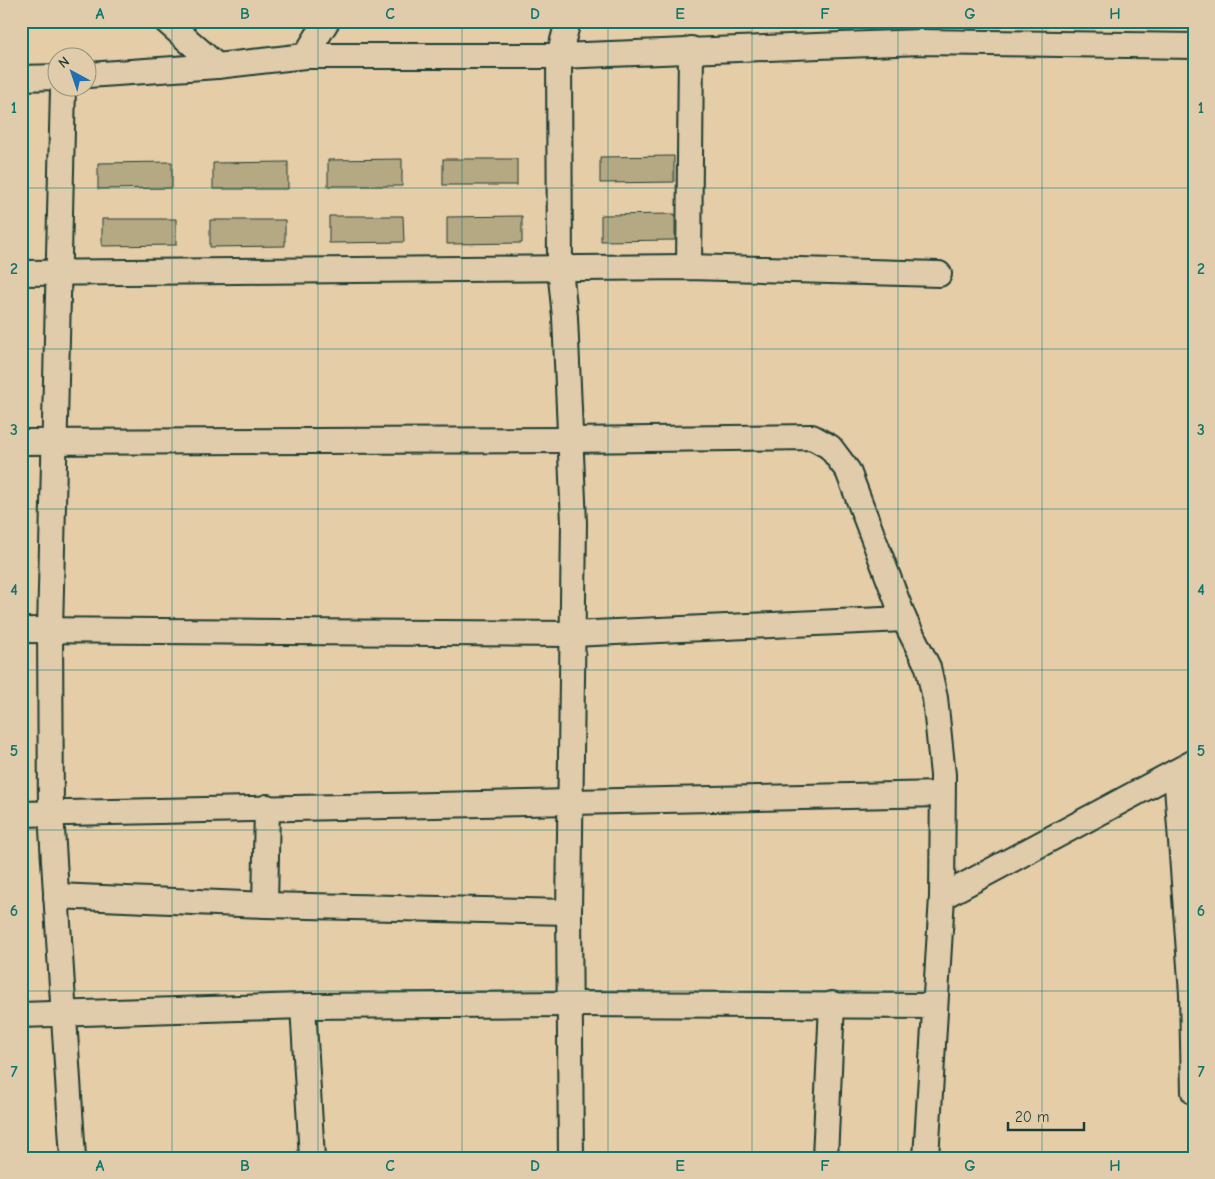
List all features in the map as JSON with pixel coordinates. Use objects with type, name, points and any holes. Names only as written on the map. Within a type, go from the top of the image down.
[{"type":"street","points":[[166,21],[217,66]]},
{"type":"street","points":[[305,56],[327,21]]},
{"type":"street","points":[[568,21],[558,56],[560,268],[565,317],[574,523],[569,912],[572,1158]]},
{"type":"street","points":[[98,75],[217,66],[305,56],[558,56],[691,50],[922,32],[1194,46]]},
{"type":"street","points":[[688,267],[691,50]]},
{"type":"street","points":[[21,78],[48,77]]},
{"type":"street","points":[[63,98],[50,630],[52,814],[73,1158]]},
{"type":"street","points":[[21,273],[688,267],[939,274]]},
{"type":"street","points":[[21,442],[812,437],[830,446],[848,471],[904,619],[928,667],[935,698],[943,774],[942,897],[926,1158]]},
{"type":"street","points":[[21,630],[572,634],[904,619]]},
{"type":"street","points":[[942,897],[1185,767],[1193,993],[1194,1092]]},
{"type":"street","points":[[21,814],[267,807],[942,794]]},
{"type":"street","points":[[265,905],[267,807]]},
{"type":"street","points":[[56,896],[265,905],[569,912]]},
{"type":"street","points":[[21,1015],[303,1006],[832,1004],[936,1006]]},
{"type":"street","points":[[825,1158],[832,1004]]},
{"type":"street","points":[[303,1006],[312,1158]]},
{"type":"building","points":[[674,156],[674,182],[600,183],[600,157]]},
{"type":"building","points":[[402,159],[402,186],[328,186],[328,160]]},
{"type":"building","points":[[443,159],[517,159],[517,185],[443,185]]},
{"type":"building","points":[[172,162],[172,188],[98,189],[98,163]]},
{"type":"building","points":[[288,162],[288,189],[213,189],[213,163]]},
{"type":"building","points":[[675,214],[675,240],[601,241],[601,215]]},
{"type":"building","points":[[329,216],[403,216],[404,242],[329,243]]},
{"type":"building","points":[[522,216],[522,243],[447,244],[447,217]]},
{"type":"building","points":[[102,219],[176,219],[176,245],[102,246]]},
{"type":"building","points":[[210,220],[285,220],[285,246],[210,247]]}]
